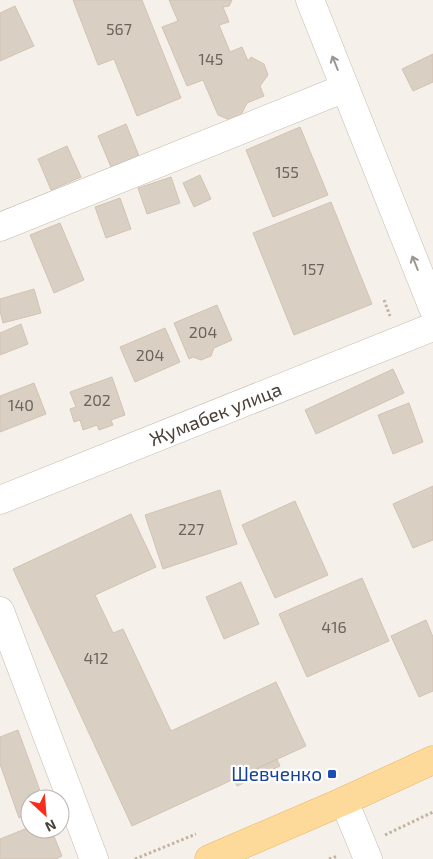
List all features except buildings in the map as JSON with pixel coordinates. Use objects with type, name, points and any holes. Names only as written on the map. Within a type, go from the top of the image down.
[{"type":"main road","points":[[209,859],[344,801],[433,760]]},
{"type":"street","points":[[310,0],[433,308]]},
{"type":"street","points":[[0,227],[345,88]]},
{"type":"street","name":"Жумабек улица","points":[[0,500],[433,328]]},
{"type":"street","points":[[0,610],[94,859]]},
{"type":"street","points":[[344,801],[368,859]]},
{"type":"path","points":[[384,300],[393,321]]},
{"type":"place","name":"Шевченко","points":[[332,774]]}]
